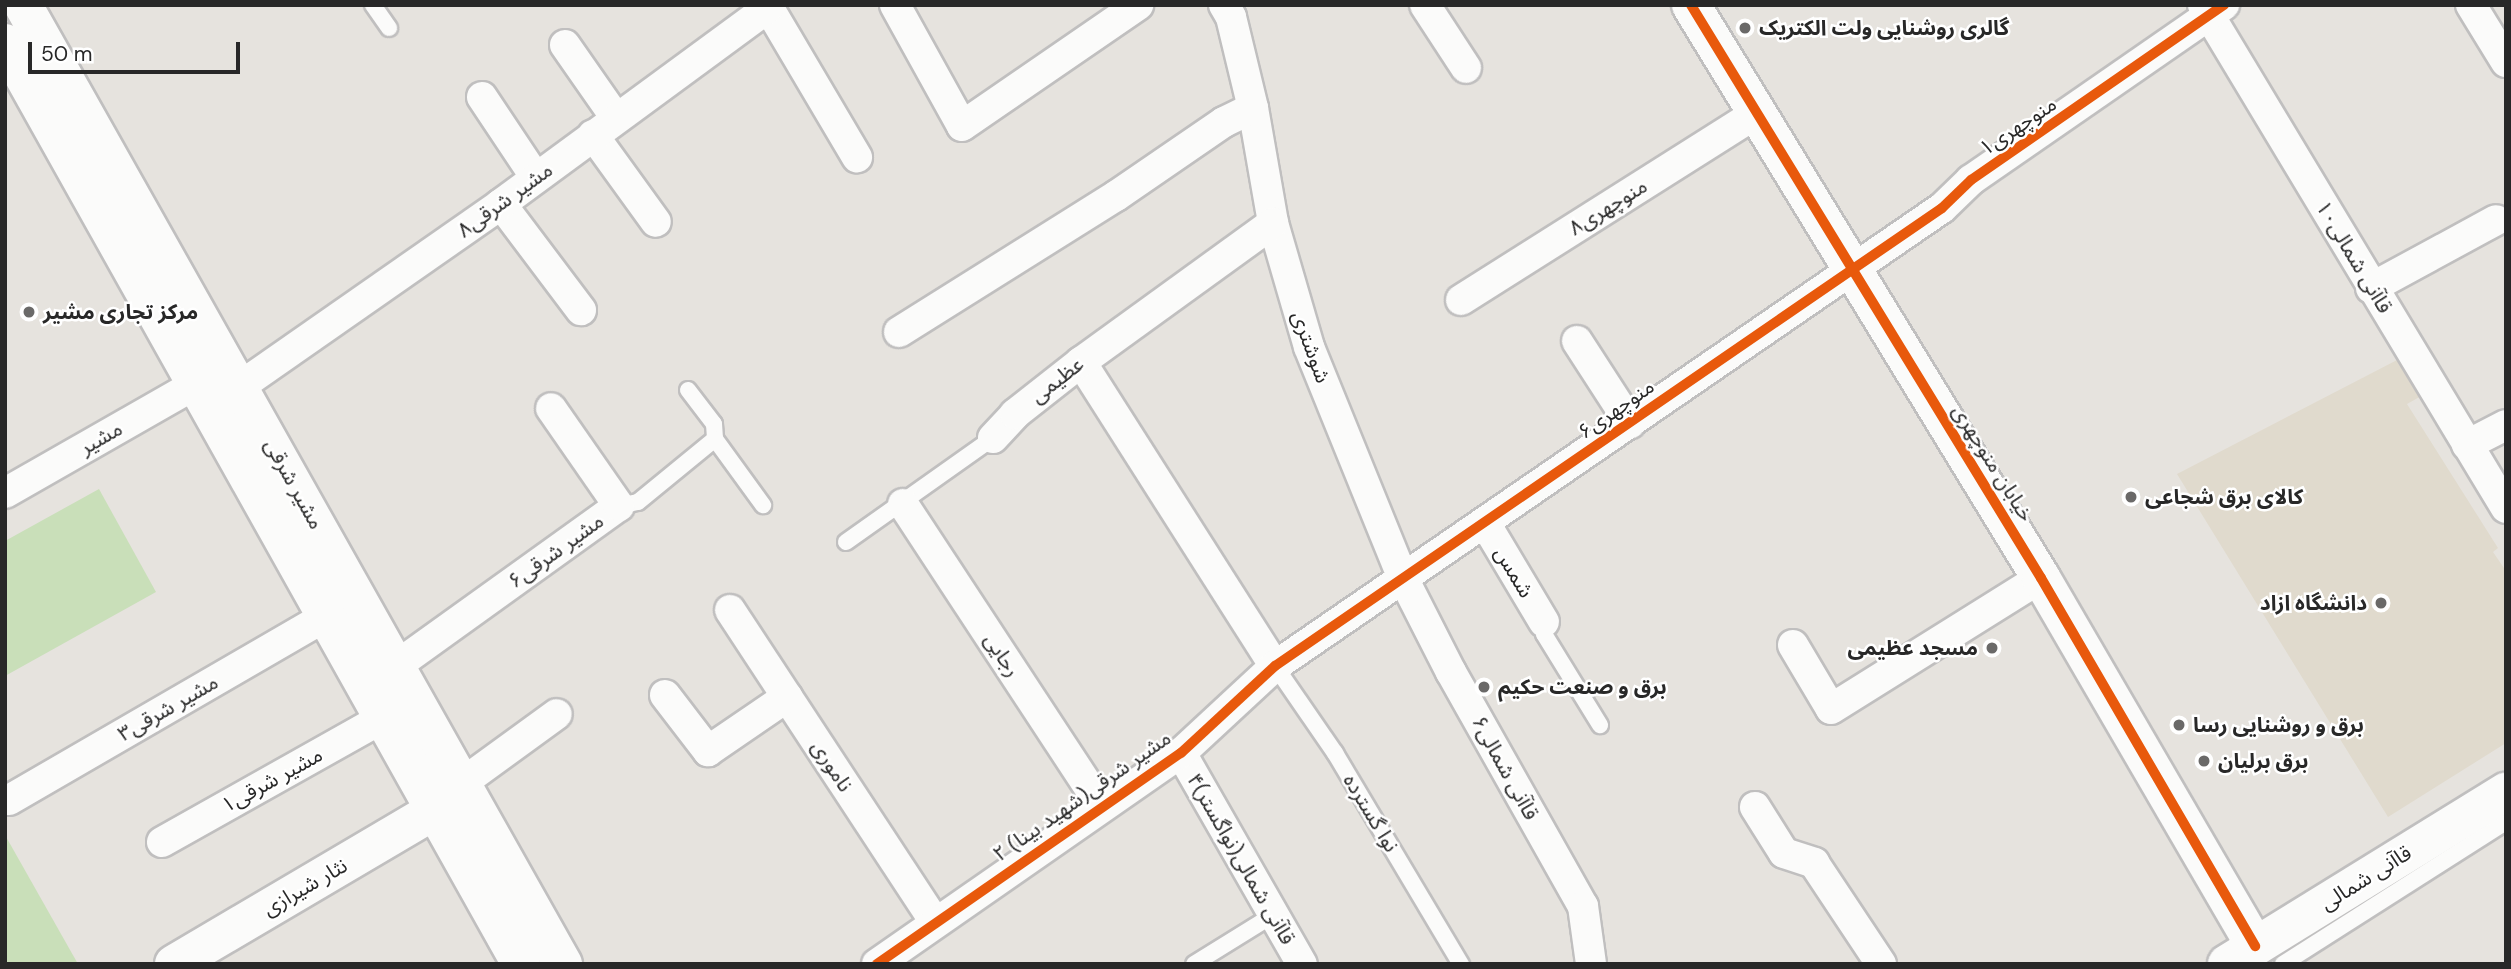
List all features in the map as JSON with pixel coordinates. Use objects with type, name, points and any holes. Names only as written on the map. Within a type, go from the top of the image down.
[{"type":"main road","name":"مشیر شرقی","points":[[23,5],[563,964]]},
{"type":"main road","name":"خیابان منوچهری","points":[[1691,5],[1850,270],[2041,578],[2255,958]]},
{"type":"main road","name":"مشیر شرقی","points":[[5,43],[521,964]]},
{"type":"main road","name":"قاآنی شمالی","points":[[2255,958],[2506,792]]},
{"type":"main road","name":"نثار شیرازی","points":[[174,964],[435,810]]},
{"type":"street","points":[[895,5],[962,126],[1138,5]]},
{"type":"street","name":"شوشتری","points":[[1224,5],[1231,17],[1253,108],[1273,223],[1309,347],[1402,576]]},
{"type":"street","points":[[2471,5],[2506,62]]},
{"type":"street","name":"مشیر شرقی۸","points":[[239,387],[501,204],[768,6]]},
{"type":"street","points":[[768,6],[857,157]]},
{"type":"street","points":[[1427,6],[1466,68]]},
{"type":"street","name":"منوچهری۱","points":[[1850,270],[1942,208],[1970,180],[2057,123],[2212,9]]},
{"type":"street","name":"قاآنی شمالی۱۰","points":[[2212,9],[2371,288],[2424,370],[2506,508]]},
{"type":"street","points":[[565,46],[604,127],[656,222]]},
{"type":"street","points":[[482,97],[536,178]]},
{"type":"street","points":[[899,332],[1116,196],[1224,122],[1253,108]]},
{"type":"street","name":"منوچهری۸","points":[[1461,300],[1755,114]]},
{"type":"street","points":[[501,204],[581,310]]},
{"type":"street","points":[[2371,288],[2496,220]]},
{"type":"street","name":"عظیمی","points":[[993,438],[1014,414],[1081,362],[1273,223]]},
{"type":"street","name":"منوچهری۶","points":[[1402,576],[1485,523],[1850,270]]},
{"type":"street","points":[[1577,341],[1630,423]]},
{"type":"street","points":[[1081,362],[1275,666]]},
{"type":"street","name":"مشیر","points":[[5,493],[196,384]]},
{"type":"street","name":"۶مشیر شرقی","points":[[396,666],[619,506],[551,408]]},
{"type":"street","points":[[2467,445],[2506,425]]},
{"type":"street","name":"رجایی","points":[[903,504],[1101,806]]},
{"type":"street","name":"شمس","points":[[1485,523],[1544,622]]},
{"type":"street","name":"۲ مشیر شرقی(شهید بینا)","points":[[877,964],[1181,753],[1275,666],[1402,576]]},
{"type":"street","name":"قاآنی شمالی۶","points":[[1402,576],[1451,672],[1583,906],[1591,964]]},
{"type":"street","points":[[1793,645],[1831,709],[2041,578]]},
{"type":"street","name":"ناموری","points":[[730,610],[934,922]]},
{"type":"street","name":"۳مشیر شرقی","points":[[9,800],[326,616]]},
{"type":"street","points":[[665,695],[708,751],[786,697]]},
{"type":"street","points":[[462,783],[557,714]]},
{"type":"street","name":"۱مشیر شرقی","points":[[162,842],[383,718]]},
{"type":"street","name":"۴قاآنی شمالی(نواگستر)","points":[[1181,753],[1302,964]]},
{"type":"street","points":[[1755,807],[1784,853],[1814,863],[1881,964]]},
{"type":"lane","points":[[373,5],[388,28]]},
{"type":"lane","points":[[688,390],[714,424],[715,439],[763,505]]},
{"type":"lane","name":"عظیمی","points":[[846,542],[993,438]]},
{"type":"lane","points":[[619,506],[638,502],[715,439]]},
{"type":"lane","points":[[1544,622],[1544,634],[1600,725]]},
{"type":"lane","name":"نوا گسترده","points":[[1275,666],[1335,753],[1461,964]]},
{"type":"lane","points":[[2255,958],[2506,822]]},
{"type":"lane","points":[[1194,964],[1273,915]]},
{"type":"shaded area","name":"دانشگاه ازاد","points":[[2399,359],[2423,395],[2407,404],[2498,548],[2493,552],[2506,571],[2506,743],[2388,817],[2177,474]]},
{"type":"green space","points":[[99,489],[156,592],[5,676],[5,541]]},
{"type":"green space","points":[[5,835],[78,964],[5,964]]},
{"type":"cycle path","points":[[1691,5],[2041,578],[2255,946]]},
{"type":"cycle path","points":[[877,964],[1181,753],[1275,666],[1942,208],[1971,180],[2224,5]]},
{"type":"place","name":"گالری روشنایی ولت الکتریک","points":[[1745,28]]},
{"type":"place","name":"مرکز تجاری مشیر","points":[[29,312]]},
{"type":"place","name":"کالای برق شجاعی","points":[[2131,497]]},
{"type":"place","name":"دانشگاه ازاد","points":[[2381,603]]},
{"type":"place","name":"مسجد عظیمی","points":[[1992,648]]},
{"type":"place","name":"برق و صنعت حکیم","points":[[1484,687]]},
{"type":"place","name":"برق و روشنایی رسا","points":[[2179,725]]},
{"type":"place","name":"برق برلیان","points":[[2204,761]]}]
